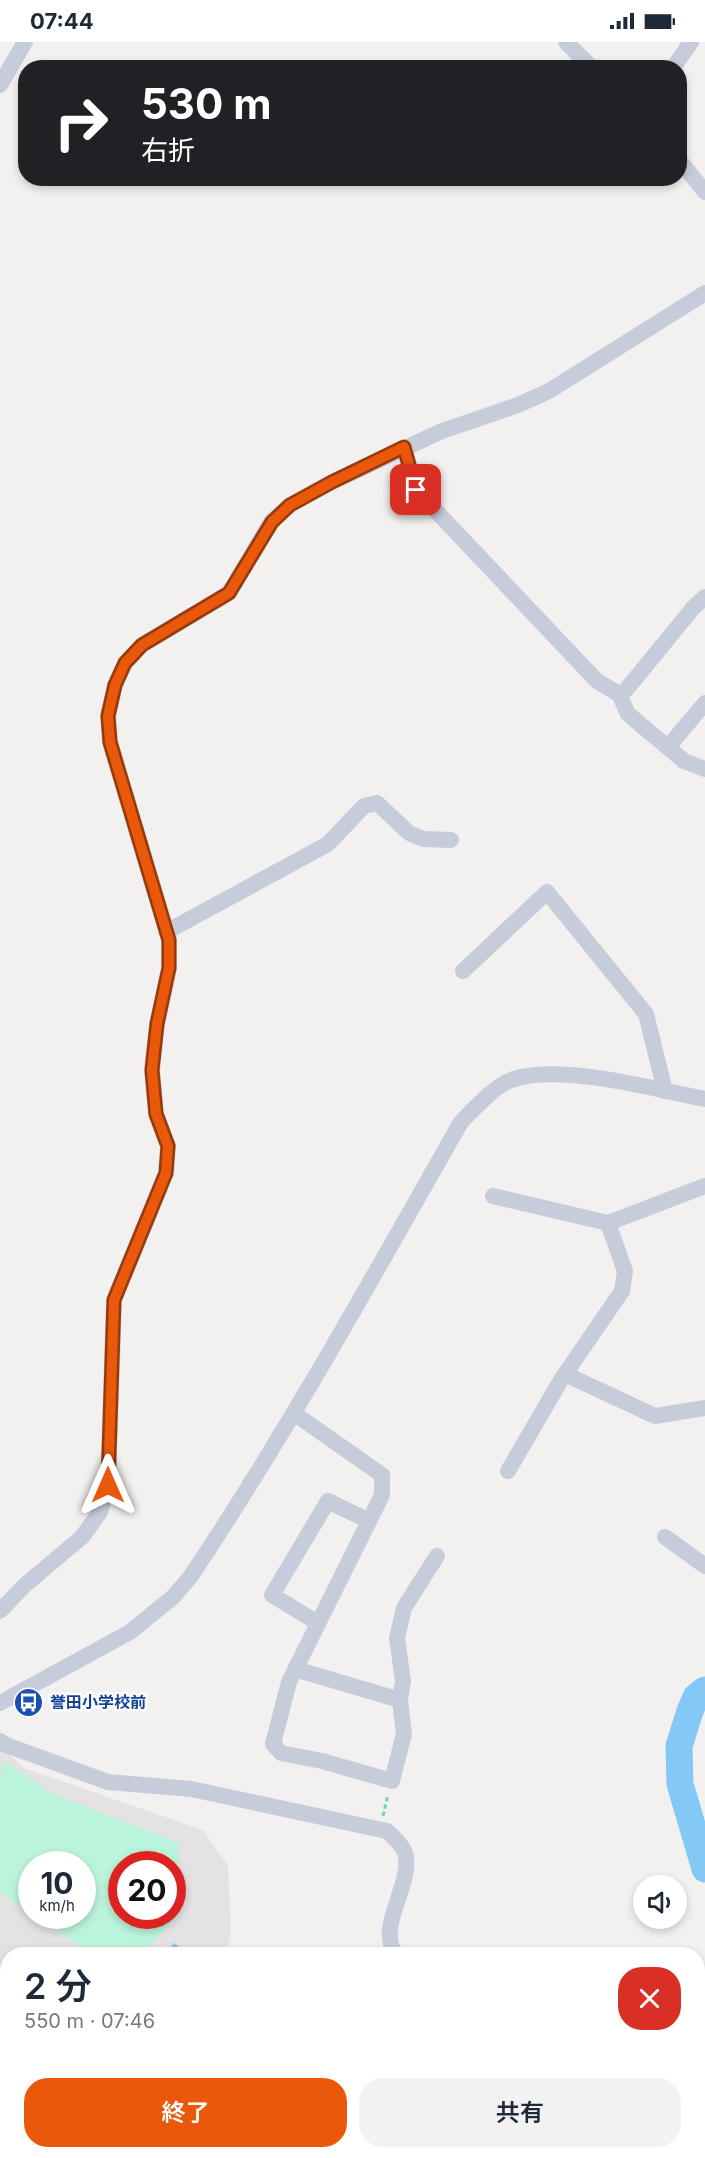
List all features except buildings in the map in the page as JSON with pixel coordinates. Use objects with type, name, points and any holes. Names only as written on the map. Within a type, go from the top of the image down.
[{"type":"street","points":[[0,85],[25,42]]},
{"type":"street","points":[[679,60],[691,42]]},
{"type":"street","points":[[565,43],[583,60]]},
{"type":"street","points":[[687,170],[705,192]]},
{"type":"street","points":[[0,1611],[25,1585],[82,1537],[100,1512],[108,1485],[114,1300],[166,1173],[168,1146],[156,1114],[152,1070],[157,1024],[169,968],[169,940],[110,742],[108,716],[115,685],[125,663],[142,645],[229,593],[272,522],[290,505],[404,447],[442,431],[518,405],[549,391],[705,293]]},
{"type":"street","points":[[404,447],[416,490],[597,681],[619,694],[628,714],[684,760],[705,769]]},
{"type":"street","points":[[619,694],[626,690],[693,608],[705,597]]},
{"type":"street","points":[[668,747],[705,703]]},
{"type":"street","points":[[166,932],[328,844],[364,806],[377,803],[409,833],[423,839],[451,840]]},
{"type":"street","points":[[463,971],[547,892],[646,1014],[665,1091]]},
{"type":"street","points":[[0,1703],[130,1632],[172,1597],[190,1576],[295,1414],[461,1122],[483,1100],[513,1080],[538,1075],[580,1075],[705,1099]]},
{"type":"street","points":[[493,1196],[608,1223],[705,1186]]},
{"type":"street","points":[[508,1471],[565,1374],[622,1291],[625,1271],[608,1223]]},
{"type":"street","points":[[565,1374],[655,1416],[705,1408]]},
{"type":"street","points":[[295,1414],[382,1475],[382,1495],[289,1682],[273,1744],[280,1753],[322,1761],[392,1781],[404,1734],[400,1700],[403,1681],[397,1638],[404,1608],[437,1556]]},
{"type":"street","points":[[318,1623],[272,1596],[328,1501],[369,1521]]},
{"type":"street","points":[[665,1537],[705,1566]]},
{"type":"street","points":[[295,1669],[400,1700]]},
{"type":"street","points":[[0,1740],[6,1745],[108,1782],[191,1789],[387,1832],[401,1845],[405,1854],[406,1866],[388,1938],[392,1947]]},
{"type":"path","points":[[379,1830],[392,1781]]},
{"type":"shaded area","points":[[0,1746],[24,1768],[203,1830],[228,1866],[231,1934],[227,1947],[0,1947]]},
{"type":"green space","points":[[5,1761],[51,1793],[179,1843],[179,1851],[108,1851],[108,1929],[165,1929],[149,1947],[82,1947],[55,1929],[96,1929],[96,1851],[18,1851],[18,1904],[0,1892],[0,1776]]},
{"type":"waterway","points":[[705,1690],[696,1697],[679,1746],[680,1784],[705,1869]]},
{"type":"place","name":"誉田小学校前","points":[[29,1702]]},
{"type":"route","points":[[108,1485],[114,1300],[166,1173],[168,1146],[156,1114],[152,1070],[157,1024],[169,968],[169,940],[110,742],[108,716],[115,685],[125,663],[142,645],[229,593],[272,522],[290,505],[404,447],[416,490]]}]
